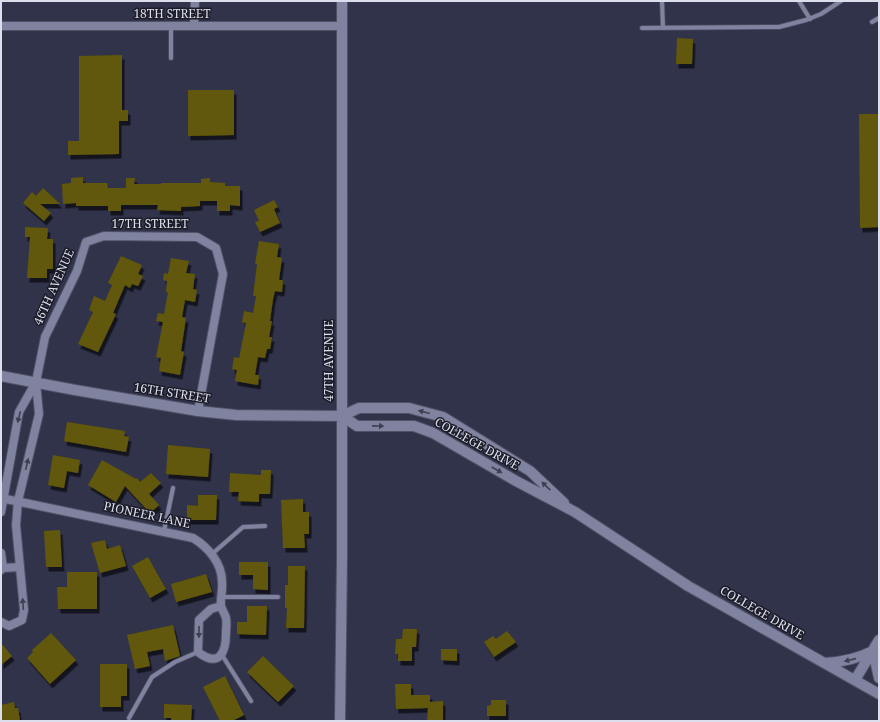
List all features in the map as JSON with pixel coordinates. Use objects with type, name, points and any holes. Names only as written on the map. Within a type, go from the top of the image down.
[{"type":"main road","name":"47TH AVENUE","points":[[340,721],[342,1]]},
{"type":"main road","name":"16TH STREET","points":[[1,376],[104,396],[198,411],[242,415],[342,416]]},
{"type":"main road","name":"COLLEGE DRIVE","points":[[342,416],[359,408],[409,408],[444,417],[530,471],[575,512]]},
{"type":"main road","name":"COLLEGE DRIVE","points":[[342,416],[357,426],[414,426],[433,433],[516,481],[575,512],[688,586],[879,694]]},
{"type":"main road","points":[[855,680],[879,640]]},
{"type":"main road","points":[[825,663],[848,661],[873,651]]},
{"type":"main road","points":[[873,651],[879,678]]},
{"type":"street","points":[[194,26],[195,1]]},
{"type":"street","name":"18TH STREET","points":[[1,26],[342,26]]},
{"type":"street","name":"17TH STREET","points":[[104,236],[197,237],[216,248],[223,274],[198,411]]},
{"type":"street","name":"46TH AVENUE","points":[[36,382],[45,337],[77,271],[86,242],[104,236]]},
{"type":"street","points":[[1,512],[2,498],[19,412],[36,382]]},
{"type":"street","points":[[1,622],[9,626],[22,620],[24,610],[16,525],[18,502],[39,414],[36,382]]},
{"type":"street","name":"PIONEER LANE","points":[[2,498],[164,531],[193,538],[202,543],[212,554],[218,564],[222,580],[222,602],[226,618],[226,646],[222,655]]},
{"type":"street","points":[[1,553],[2,569],[20,567]]},
{"type":"street","points":[[222,602],[211,609],[199,620],[198,652],[206,658],[215,658],[222,655]]},
{"type":"lane","points":[[662,1],[663,28]]},
{"type":"lane","points":[[799,1],[810,19]]},
{"type":"lane","points":[[642,28],[779,27],[800,23],[810,19],[841,1]]},
{"type":"lane","points":[[872,22],[879,18]]},
{"type":"lane","points":[[171,26],[171,58]]},
{"type":"lane","points":[[164,531],[173,488]]},
{"type":"lane","points":[[212,554],[243,527],[265,526]]},
{"type":"lane","points":[[222,602],[278,597]]},
{"type":"lane","points":[[129,718],[152,677],[175,662],[198,652]]},
{"type":"lane","points":[[222,655],[251,702]]},
{"type":"building","points":[[677,38],[693,39],[692,64],[676,64]]},
{"type":"building","points":[[122,55],[122,110],[128,110],[128,121],[119,121],[119,154],[68,155],[68,141],[79,141],[79,56]]},
{"type":"building","points":[[188,90],[234,90],[234,135],[188,136]]},
{"type":"building","points":[[859,114],[879,114],[879,227],[860,228]]},
{"type":"building","points":[[83,177],[83,183],[107,183],[108,188],[126,188],[126,178],[135,178],[134,184],[161,184],[201,183],[201,179],[210,178],[210,182],[225,183],[225,186],[240,186],[240,206],[230,205],[230,211],[217,211],[217,201],[200,201],[200,206],[181,207],[181,211],[157,210],[158,205],[121,205],[121,211],[108,211],[108,206],[76,206],[76,203],[63,204],[62,184],[71,183],[71,178]]},
{"type":"building","points":[[43,188],[60,204],[40,204],[51,213],[44,221],[23,203],[32,192],[36,196]]},
{"type":"building","points":[[274,200],[278,207],[274,209],[280,223],[260,232],[255,222],[259,221],[254,210]]},
{"type":"building","points":[[25,227],[48,228],[47,239],[53,239],[53,269],[47,269],[47,278],[27,278],[30,237],[25,237]]},
{"type":"building","points":[[259,241],[279,244],[277,257],[282,258],[279,280],[283,280],[282,292],[275,291],[273,299],[270,321],[272,321],[269,337],[272,337],[270,349],[267,349],[265,358],[258,357],[255,375],[259,375],[258,385],[235,381],[237,370],[232,369],[234,357],[239,358],[246,323],[242,322],[244,311],[253,313],[256,296],[253,296],[257,264],[255,264]]},
{"type":"building","points":[[121,256],[142,265],[138,274],[143,276],[138,286],[132,284],[130,288],[125,285],[113,313],[116,314],[98,352],[78,344],[93,312],[89,310],[94,296],[105,301],[112,285],[108,283]]},
{"type":"building","points":[[171,258],[189,261],[186,273],[195,274],[193,289],[197,290],[195,302],[185,300],[182,317],[186,318],[181,351],[184,352],[180,375],[159,371],[161,358],[156,357],[163,322],[156,321],[158,313],[164,314],[168,292],[166,292],[167,281],[163,280],[164,273],[168,274]]},
{"type":"building","points":[[67,422],[125,431],[124,436],[129,437],[126,452],[64,441]]},
{"type":"building","points":[[168,445],[210,449],[208,477],[166,474]]},
{"type":"building","points":[[53,455],[80,460],[78,473],[67,471],[64,488],[48,485]]},
{"type":"building","points":[[102,460],[136,479],[137,478],[140,482],[151,473],[161,483],[149,494],[159,505],[150,513],[125,486],[116,502],[88,485]]},
{"type":"building","points":[[261,470],[271,470],[270,494],[259,494],[259,502],[238,501],[239,492],[229,492],[230,473],[261,475]]},
{"type":"building","points":[[198,495],[217,495],[216,520],[187,520],[187,505],[198,506]]},
{"type":"building","points":[[303,499],[303,512],[309,512],[309,534],[304,534],[305,548],[283,548],[281,500]]},
{"type":"building","points":[[60,530],[62,567],[46,567],[44,531]]},
{"type":"building","points":[[105,540],[107,549],[120,545],[126,566],[100,573],[91,543]]},
{"type":"building","points":[[148,557],[166,589],[150,598],[132,566]]},
{"type":"building","points":[[239,562],[268,562],[268,590],[253,589],[253,575],[239,575]]},
{"type":"building","points":[[288,566],[305,566],[304,628],[286,628],[287,608],[285,608],[285,585],[288,585]]},
{"type":"building","points":[[67,572],[97,572],[97,609],[58,609],[57,587],[67,587]]},
{"type":"building","points":[[206,574],[212,592],[176,602],[171,584]]},
{"type":"building","points":[[247,606],[267,606],[266,635],[237,634],[237,622],[247,622]]},
{"type":"building","points":[[173,625],[180,656],[165,661],[163,649],[147,652],[150,666],[135,669],[127,635]]},
{"type":"building","points":[[403,629],[417,629],[416,647],[412,647],[412,661],[398,661],[398,654],[395,654],[396,639],[402,639]]},
{"type":"building","points":[[507,631],[516,642],[494,657],[484,642],[493,636],[496,639]]},
{"type":"building","points":[[51,633],[76,660],[50,684],[27,658],[33,652],[32,650]]},
{"type":"building","points":[[1,643],[12,656],[1,665]]},
{"type":"building","points":[[441,649],[457,649],[457,661],[441,660]]},
{"type":"building","points":[[263,656],[294,686],[278,702],[247,672]]},
{"type":"building","points":[[100,664],[127,664],[127,696],[121,696],[121,707],[100,707]]},
{"type":"building","points":[[225,676],[244,715],[232,721],[220,721],[203,687]]},
{"type":"building","points":[[395,684],[411,684],[411,695],[430,695],[430,702],[443,701],[443,721],[427,721],[428,708],[396,709]]},
{"type":"building","points":[[491,700],[506,700],[506,716],[487,716],[487,706],[491,705]]},
{"type":"building","points":[[14,702],[15,708],[18,708],[20,721],[1,721],[1,705]]},
{"type":"building","points":[[164,704],[192,705],[191,721],[171,721],[171,718],[164,718]]}]
